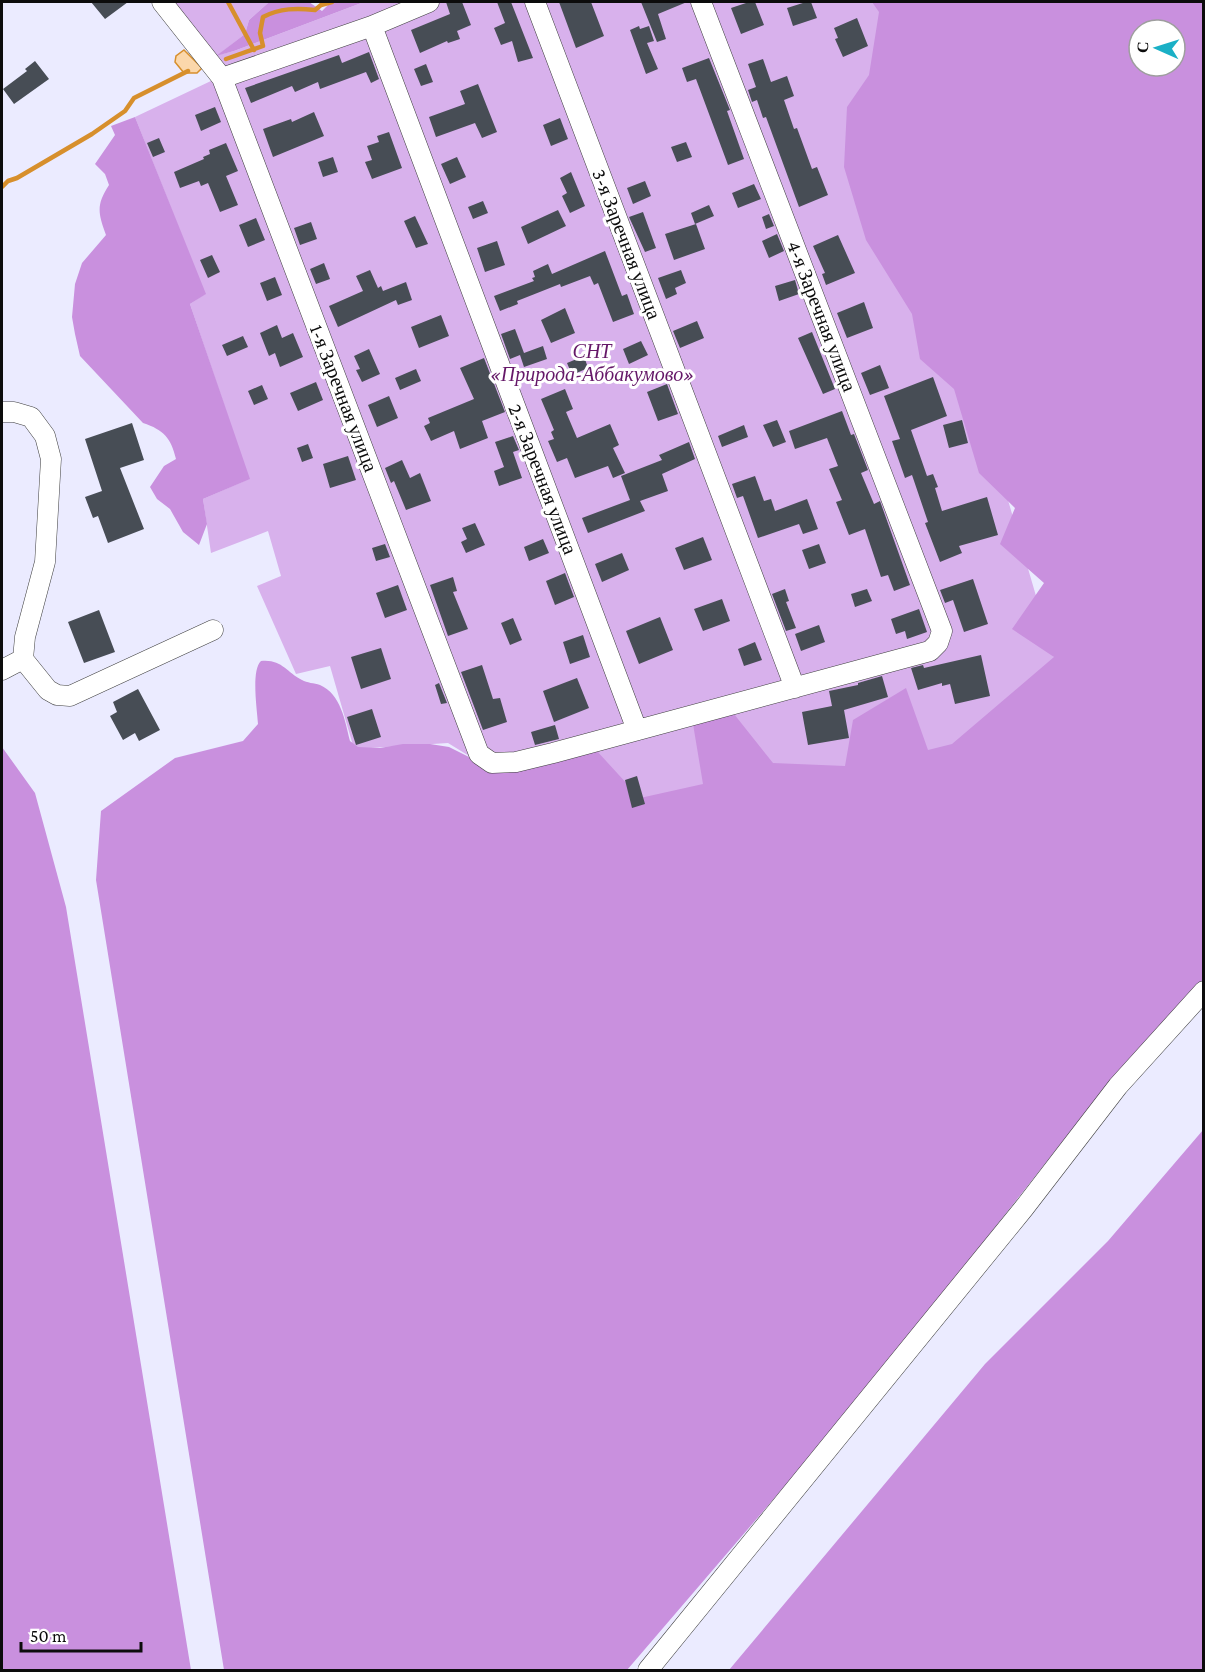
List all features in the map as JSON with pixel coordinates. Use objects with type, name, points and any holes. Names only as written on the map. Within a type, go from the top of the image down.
[{"type":"street","name":"1-я Заречная улица","points":[[162,2],[222,78],[479,754],[492,763],[516,762],[637,730],[930,651],[938,643],[942,631]]},
{"type":"street","points":[[222,78],[372,26],[429,2]]},
{"type":"street","name":"3-я Заречная улица","points":[[535,2],[795,688]]},
{"type":"street","name":"4-я Заречная улица","points":[[701,2],[942,631]]},
{"type":"street","name":"2-я Заречная улица","points":[[372,26],[637,730]]},
{"type":"street","points":[[2,412],[14,412],[31,417],[45,436],[51,459],[45,562],[24,637],[23,659],[48,690],[57,695],[70,696],[213,630]]},
{"type":"street","points":[[2,670],[23,659]]},
{"type":"street","points":[[648,1671],[1024,1208],[1118,1086],[1203,991]]},
{"type":"green space","name":"СНТ «Природа-Аббакумово»","points":[[164,2],[281,2],[268,3],[249,20],[245,34],[218,55],[364,2],[885,2],[889,93],[1072,719],[544,872],[518,786],[448,743],[354,749],[330,666],[296,674],[257,586],[281,576],[268,531],[211,553],[203,499],[249,479],[190,304],[205,294],[135,117],[213,80]]},
{"type":"shaded area","points":[[309,2],[322,11],[331,2],[364,2],[216,56],[245,34],[249,20],[268,3]]},
{"type":"shaded area","points":[[872,2],[1203,2],[1203,980],[1114,1076],[862,1396],[627,1670],[224,1670],[96,880],[101,811],[175,758],[243,741],[258,724],[255,681],[261,661],[279,664],[302,680],[327,689],[341,709],[350,741],[358,747],[380,748],[403,744],[430,744],[449,747],[471,758],[596,750],[640,798],[703,784],[693,724],[734,714],[773,763],[845,766],[853,720],[906,688],[928,750],[952,744],[1054,657],[1012,629],[1044,583],[1000,544],[1015,508],[979,473],[954,389],[920,359],[912,314],[866,240],[844,167],[847,107],[869,75],[879,12]]},
{"type":"shaded area","points":[[184,50],[202,68],[197,73],[184,73],[175,62],[176,56]]},
{"type":"shaded area","points":[[135,117],[206,294],[190,304],[250,479],[203,499],[207,524],[199,545],[183,532],[170,509],[157,499],[150,487],[164,466],[176,459],[169,440],[161,432],[143,423],[80,356],[72,317],[75,284],[82,263],[106,235],[101,221],[100,204],[109,185],[105,174],[95,164],[115,135],[111,126]]},
{"type":"shaded area","points":[[2,747],[35,793],[66,907],[191,1670],[2,1670]]},
{"type":"shaded area","points":[[1203,1130],[1203,1670],[729,1670],[985,1364],[1108,1241]]},
{"type":"building","points":[[91,2],[128,2],[105,19]]},
{"type":"building","points":[[446,2],[462,2],[471,25],[457,31],[460,39],[448,43],[447,41],[420,53],[411,30],[450,14]]},
{"type":"building","points":[[497,2],[511,2],[533,58],[518,62],[512,41],[501,45],[494,28],[505,23]]},
{"type":"building","points":[[559,2],[591,2],[604,36],[576,48]]},
{"type":"building","points":[[641,2],[687,2],[658,14],[666,39],[657,42]]},
{"type":"building","points":[[755,2],[764,25],[741,34],[731,8]]},
{"type":"building","points":[[811,2],[817,18],[793,26],[787,8]]},
{"type":"building","points":[[857,18],[868,46],[843,57],[835,39],[838,38],[834,28]]},
{"type":"building","points":[[639,26],[640,29],[649,26],[654,41],[647,43],[658,69],[646,74],[630,30]]},
{"type":"building","points":[[369,52],[379,79],[371,83],[366,72],[320,89],[318,82],[295,92],[292,86],[251,103],[245,88],[339,55],[342,63]]},
{"type":"building","points":[[709,58],[730,110],[727,111],[744,159],[728,165],[696,79],[687,82],[682,68]]},
{"type":"building","points":[[763,59],[771,82],[787,76],[794,96],[784,100],[812,169],[817,167],[828,195],[799,207],[766,117],[763,118],[757,100],[752,102],[748,90],[756,87],[748,64]]},
{"type":"building","points":[[35,61],[49,79],[14,104],[3,89],[27,71],[25,69]]},
{"type":"building","points":[[426,64],[433,82],[421,86],[414,69]]},
{"type":"building","points":[[478,84],[497,132],[482,138],[475,123],[436,137],[429,117],[465,104],[460,91]]},
{"type":"building","points":[[215,107],[221,122],[201,131],[195,115]]},
{"type":"building","points":[[314,112],[324,136],[273,157],[263,129],[291,119],[292,122]]},
{"type":"building","points":[[560,118],[568,139],[551,146],[543,125]]},
{"type":"building","points":[[389,132],[402,168],[372,179],[365,162],[372,160],[367,146],[379,142],[377,136]]},
{"type":"building","points":[[159,138],[165,152],[153,157],[147,143]]},
{"type":"building","points":[[686,142],[692,157],[677,162],[671,147]]},
{"type":"building","points":[[226,143],[238,171],[226,176],[238,205],[220,212],[208,183],[201,186],[199,181],[180,188],[174,172],[204,159],[203,157],[210,154],[209,150]]},
{"type":"building","points":[[333,157],[338,172],[323,177],[318,162]]},
{"type":"building","points":[[457,157],[466,177],[450,184],[441,164]]},
{"type":"building","points":[[571,172],[585,206],[570,213],[562,196],[567,193],[560,178]]},
{"type":"building","points":[[645,181],[651,196],[633,204],[627,188]]},
{"type":"building","points":[[754,184],[761,199],[738,208],[732,193]]},
{"type":"building","points":[[483,201],[488,213],[473,219],[468,207]]},
{"type":"building","points":[[709,205],[714,216],[695,224],[691,213]]},
{"type":"building","points":[[558,210],[566,226],[528,244],[521,227]]},
{"type":"building","points":[[643,212],[656,248],[645,252],[629,217]]},
{"type":"building","points":[[769,214],[774,226],[766,229],[762,217]]},
{"type":"building","points":[[415,216],[428,244],[416,248],[404,221]]},
{"type":"building","points":[[256,218],[265,240],[248,247],[239,225]]},
{"type":"building","points":[[311,222],[317,239],[300,245],[294,228]]},
{"type":"building","points":[[696,224],[705,249],[674,260],[665,234]]},
{"type":"building","points":[[777,234],[784,251],[769,258],[762,241]]},
{"type":"building","points":[[838,235],[855,273],[826,285],[822,274],[825,273],[813,246]]},
{"type":"building","points":[[497,241],[505,265],[485,272],[477,248]]},
{"type":"building","points":[[605,251],[622,296],[627,294],[634,314],[613,322],[598,283],[594,285],[590,276],[561,287],[560,284],[517,301],[518,304],[500,311],[494,296],[534,281],[533,271],[548,264],[552,274]]},
{"type":"building","points":[[212,255],[220,272],[208,278],[200,260]]},
{"type":"building","points":[[324,263],[330,279],[316,284],[310,269]]},
{"type":"building","points":[[370,270],[378,288],[381,286],[383,291],[406,282],[412,300],[398,305],[396,300],[338,327],[329,306],[363,291],[356,276]]},
{"type":"building","points":[[681,270],[686,283],[675,288],[677,294],[666,299],[658,278]]},
{"type":"building","points":[[275,277],[282,295],[267,301],[260,283]]},
{"type":"building","points":[[795,280],[799,294],[779,301],[775,286]]},
{"type":"building","points":[[864,302],[873,328],[847,338],[837,313]]},
{"type":"building","points":[[565,308],[575,333],[551,343],[541,320]]},
{"type":"building","points":[[441,315],[449,336],[419,348],[411,327]]},
{"type":"building","points":[[697,321],[704,338],[680,348],[673,331]]},
{"type":"building","points":[[277,325],[282,338],[293,333],[303,357],[280,367],[275,353],[269,356],[260,333]]},
{"type":"building","points":[[515,329],[524,353],[543,346],[547,359],[524,367],[520,355],[510,359],[501,334]]},
{"type":"building","points":[[812,332],[835,389],[823,394],[798,338]]},
{"type":"building","points":[[243,336],[248,347],[227,356],[222,345]]},
{"type":"building","points":[[641,341],[648,355],[629,364],[623,349]]},
{"type":"building","points":[[369,349],[380,374],[362,382],[356,370],[360,369],[354,356]]},
{"type":"building","points":[[584,356],[588,368],[572,375],[567,363]]},
{"type":"building","points":[[484,358],[505,412],[482,421],[488,438],[460,449],[454,431],[431,441],[424,426],[430,423],[428,418],[474,399],[460,368]]},
{"type":"building","points":[[880,365],[889,388],[870,395],[861,373]]},
{"type":"building","points":[[416,369],[421,381],[400,390],[395,378]]},
{"type":"building","points":[[933,377],[947,416],[911,430],[927,476],[933,474],[942,511],[987,497],[998,535],[959,546],[962,553],[940,562],[925,523],[928,522],[912,475],[905,478],[892,441],[900,439],[884,396]]},
{"type":"building","points":[[316,382],[323,400],[298,411],[290,393]]},
{"type":"building","points":[[667,384],[678,414],[658,421],[647,392]]},
{"type":"building","points":[[262,385],[268,399],[254,405],[248,391]]},
{"type":"building","points":[[565,389],[573,409],[566,412],[577,438],[610,424],[619,445],[613,448],[625,473],[613,478],[608,466],[575,478],[567,458],[557,462],[548,441],[554,439],[551,432],[554,430],[541,399]]},
{"type":"building","points":[[389,396],[398,418],[377,427],[368,405]]},
{"type":"building","points":[[842,411],[868,470],[861,473],[874,504],[880,501],[910,585],[894,591],[888,575],[881,577],[865,529],[849,535],[836,502],[842,500],[829,469],[838,466],[827,438],[795,449],[789,431]]},
{"type":"building","points":[[777,420],[786,442],[773,447],[763,425]]},
{"type":"building","points":[[962,420],[968,443],[949,448],[943,425]]},
{"type":"building","points":[[132,423],[144,460],[120,468],[144,529],[108,543],[98,516],[93,518],[85,497],[102,491],[85,439]]},
{"type":"building","points":[[744,425],[748,437],[722,447],[718,436]]},
{"type":"building","points":[[513,436],[519,450],[513,452],[522,478],[499,486],[494,471],[504,467],[495,442]]},
{"type":"building","points":[[689,442],[695,459],[662,474],[668,491],[640,501],[645,511],[588,533],[582,518],[630,500],[621,476],[662,460],[659,455]]},
{"type":"building","points":[[308,444],[313,458],[302,462],[297,448]]},
{"type":"building","points":[[348,456],[356,480],[330,488],[323,464]]},
{"type":"building","points":[[402,460],[410,478],[420,473],[431,501],[406,510],[394,481],[391,483],[385,468]]},
{"type":"building","points":[[755,476],[764,501],[771,499],[775,511],[807,499],[818,529],[803,534],[799,524],[758,538],[743,496],[737,498],[732,484]]},
{"type":"building","points":[[475,523],[485,545],[466,553],[461,542],[467,539],[462,528]]},
{"type":"building","points":[[703,537],[712,560],[684,570],[675,548]]},
{"type":"building","points":[[543,539],[549,553],[529,561],[524,547]]},
{"type":"building","points":[[385,544],[390,557],[376,561],[372,548]]},
{"type":"building","points":[[819,544],[826,563],[809,569],[802,550]]},
{"type":"building","points":[[622,553],[629,570],[602,582],[595,564]]},
{"type":"building","points":[[565,573],[574,597],[555,605],[546,581]]},
{"type":"building","points":[[453,577],[457,591],[453,592],[468,629],[448,636],[430,585]]},
{"type":"building","points":[[973,579],[988,624],[964,632],[953,600],[945,603],[940,590]]},
{"type":"building","points":[[398,585],[407,610],[385,618],[376,593]]},
{"type":"building","points":[[785,589],[789,601],[786,602],[796,628],[786,631],[772,594]]},
{"type":"building","points":[[867,589],[872,601],[855,607],[851,594]]},
{"type":"building","points":[[722,599],[730,621],[703,631],[694,609]]},
{"type":"building","points":[[919,609],[927,632],[907,639],[905,631],[896,634],[891,619]]},
{"type":"building","points":[[99,610],[115,652],[84,663],[68,622]]},
{"type":"building","points":[[660,617],[673,650],[639,664],[626,631]]},
{"type":"building","points":[[513,618],[522,640],[510,645],[501,623]]},
{"type":"building","points":[[819,625],[825,642],[801,651],[795,634]]},
{"type":"building","points":[[583,635],[590,657],[570,664],[563,642]]},
{"type":"building","points":[[755,642],[762,660],[744,666],[738,649]]},
{"type":"building","points":[[381,648],[391,679],[361,689],[351,657]]},
{"type":"building","points":[[981,655],[990,696],[955,704],[950,684],[942,686],[942,683],[918,690],[911,668],[923,665],[924,668]]},
{"type":"building","points":[[482,665],[493,699],[500,698],[507,722],[483,730],[461,672]]},
{"type":"building","points":[[882,676],[888,697],[844,710],[849,738],[808,745],[802,712],[832,706],[829,691],[858,685],[858,683]]},
{"type":"building","points":[[577,678],[589,708],[554,722],[543,691]]},
{"type":"building","points":[[439,683],[447,703],[441,704],[435,685]]},
{"type":"building","points":[[138,689],[160,730],[139,741],[135,733],[123,740],[110,716],[117,712],[113,702]]},
{"type":"building","points":[[372,709],[381,737],[356,745],[347,717]]},
{"type":"building","points":[[555,725],[559,739],[535,745],[531,732]]},
{"type":"building","points":[[637,776],[645,804],[632,808],[625,780]]},
{"type":"waterway","points":[[228,2],[254,50]]},
{"type":"waterway","points":[[226,59],[263,46],[260,33],[263,17],[289,9],[315,10],[321,5],[332,2]]},
{"type":"waterway","points":[[2,187],[8,181],[92,134],[125,111],[134,98],[188,71]]}]
